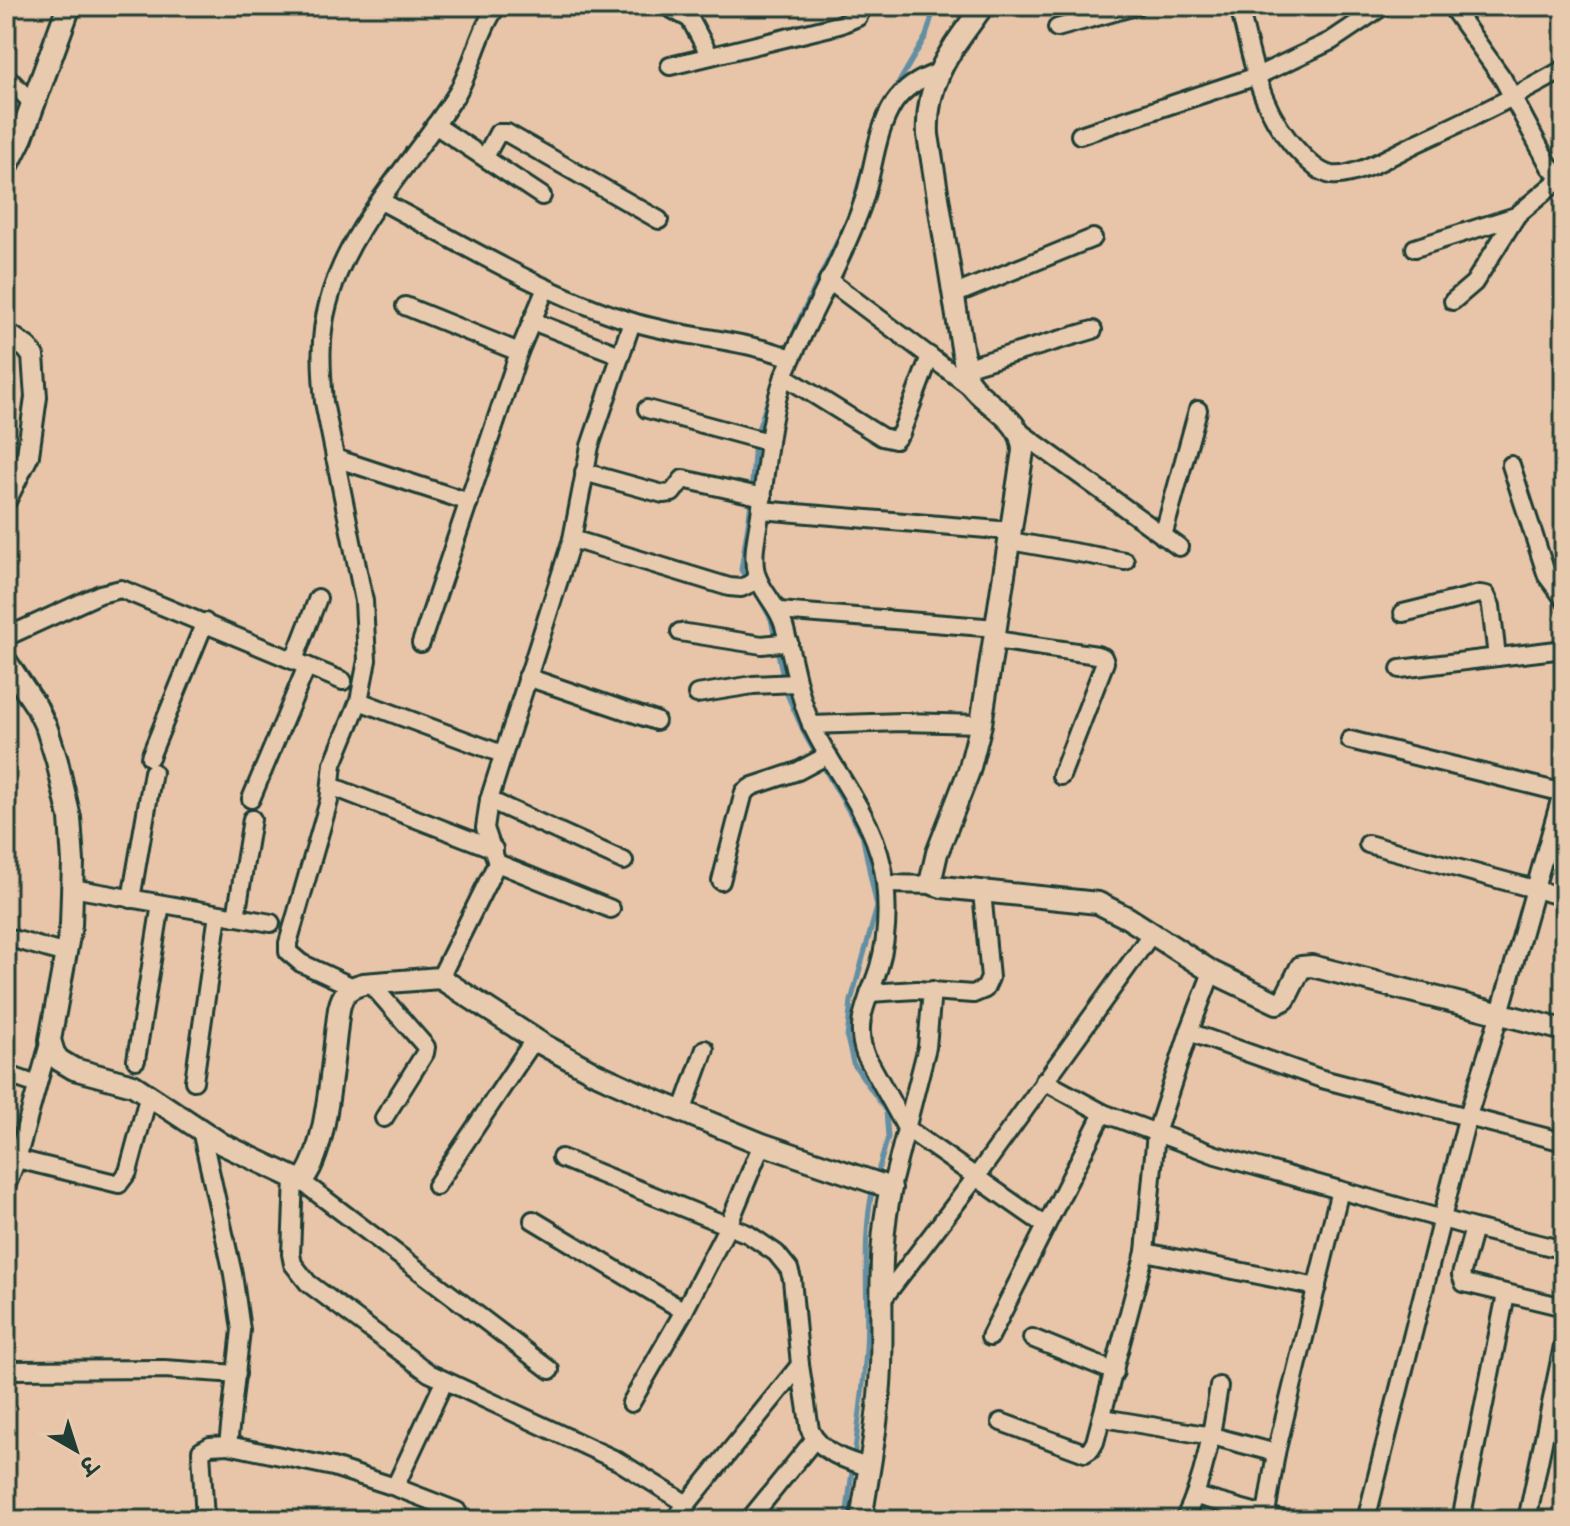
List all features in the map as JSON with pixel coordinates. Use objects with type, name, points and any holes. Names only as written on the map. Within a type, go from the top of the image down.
[{"type":"main road","points":[[6,167],[69,6]]},
{"type":"street","points":[[384,1118],[426,1047],[362,985],[301,963],[288,952],[326,811],[333,764],[359,701],[367,660],[364,601],[328,426],[321,371],[324,322],[338,276],[381,201],[462,84],[482,31],[497,6]]},
{"type":"street","points":[[666,6],[690,19],[710,56]]},
{"type":"street","points":[[670,66],[839,25],[858,17],[863,6]]},
{"type":"street","points":[[972,388],[964,368],[928,135],[929,100],[939,72],[983,6]]},
{"type":"street","points":[[1057,28],[1136,6]]},
{"type":"street","points":[[1239,6],[1257,76],[1279,130],[1309,162],[1321,172],[1332,175],[1357,171],[1514,98],[1564,69]]},
{"type":"street","points":[[1080,135],[1257,76],[1338,37],[1383,6]]},
{"type":"street","points":[[1451,6],[1514,98],[1550,167],[1562,179],[1517,215],[1474,283],[1453,301]]},
{"type":"street","points":[[939,72],[911,85],[893,105],[882,127],[862,207],[828,280],[785,356],[784,376],[760,440],[753,583],[779,611],[996,634],[1103,657],[1105,662],[1061,776]]},
{"type":"street","points":[[6,76],[33,104]]},
{"type":"street","points":[[435,125],[542,196]]},
{"type":"street","points":[[485,157],[498,133],[507,133],[659,220]]},
{"type":"street","points":[[381,201],[546,288],[632,322],[785,356]]},
{"type":"street","points":[[1415,248],[1517,215]]},
{"type":"street","points":[[953,295],[1093,238]]},
{"type":"street","points":[[828,280],[972,388],[1020,432],[1179,547]]},
{"type":"street","points":[[421,643],[519,352],[546,288]]},
{"type":"street","points":[[405,306],[519,352]]},
{"type":"street","points":[[532,321],[620,355]]},
{"type":"street","points":[[440,978],[495,856],[485,828],[489,800],[572,539],[584,472],[632,322]]},
{"type":"street","points":[[964,368],[1093,330]]},
{"type":"street","points":[[6,333],[33,356],[36,397],[28,455],[6,499]]},
{"type":"street","points":[[784,376],[882,437],[895,440],[901,433],[930,356]]},
{"type":"street","points":[[647,409],[760,440]]},
{"type":"street","points":[[1163,536],[1198,410]]},
{"type":"street","points":[[935,885],[931,879],[932,870],[969,771],[981,724],[1023,451],[1020,432]]},
{"type":"street","points":[[335,458],[469,502]]},
{"type":"street","points":[[1511,465],[1547,576],[1564,599]]},
{"type":"street","points":[[584,472],[663,494],[672,493],[683,479],[757,499],[1010,536],[1125,561]]},
{"type":"street","points":[[572,539],[729,587],[753,583]]},
{"type":"street","points":[[6,637],[100,594],[121,589],[343,681]]},
{"type":"street","points":[[1403,613],[1486,595],[1491,606],[1497,657]]},
{"type":"street","points":[[251,799],[300,663],[318,598]]},
{"type":"street","points":[[779,611],[780,644],[787,683],[811,725],[821,759],[870,827],[880,852],[886,884],[885,934],[879,966],[861,1014],[861,1042],[865,1054],[906,1128],[1046,1226]]},
{"type":"street","points":[[131,899],[152,764],[205,622]]},
{"type":"street","points":[[680,632],[780,644]]},
{"type":"street","points":[[1400,669],[1564,649]]},
{"type":"street","points":[[6,661],[36,706],[47,729],[70,818],[73,862],[66,954],[50,1040],[17,1159],[6,1187]]},
{"type":"street","points":[[527,677],[656,721]]},
{"type":"street","points":[[697,694],[787,683]]},
{"type":"street","points":[[359,701],[502,754]]},
{"type":"street","points":[[811,725],[902,722],[981,724]]},
{"type":"street","points":[[1350,740],[1563,791],[1467,1119],[1366,1520]]},
{"type":"street","points":[[721,881],[744,792],[821,759]]},
{"type":"street","points":[[331,786],[611,909]]},
{"type":"street","points":[[489,800],[624,861]]},
{"type":"street","points":[[236,917],[252,819]]},
{"type":"street","points":[[1368,844],[1564,897]]},
{"type":"street","points":[[886,884],[935,885],[1098,903],[1120,913],[1212,972],[1277,1003],[1285,999],[1301,967],[1312,966],[1564,1030]]},
{"type":"street","points":[[72,888],[271,923]]},
{"type":"street","points":[[869,993],[932,990],[973,994],[980,993],[989,985],[982,891]]},
{"type":"street","points":[[136,1060],[161,904]]},
{"type":"street","points":[[194,1081],[218,914]]},
{"type":"street","points":[[882,1300],[976,1177],[1152,933]]},
{"type":"street","points":[[6,937],[66,954]]},
{"type":"street","points":[[1001,1422],[1085,1453],[1091,1449],[1103,1418],[1145,1252],[1156,1133],[1212,972]]},
{"type":"street","points":[[297,1179],[309,1173],[320,1146],[339,1009],[344,994],[362,985],[440,978],[534,1040],[595,1073],[762,1144],[881,1185]]},
{"type":"street","points":[[861,1520],[858,1464],[880,1371],[881,1185],[906,1128],[929,1037],[932,990]]},
{"type":"street","points":[[1189,1032],[1322,1079],[1564,1142]]},
{"type":"street","points":[[50,1040],[59,1060],[74,1069],[116,1080],[149,1094],[222,1144],[297,1179],[550,1370]]},
{"type":"street","points":[[436,1186],[534,1040]]},
{"type":"street","points":[[682,1112],[705,1049]]},
{"type":"street","points":[[6,1074],[37,1085]]},
{"type":"street","points":[[1044,1081],[1103,1113],[1216,1155],[1474,1228],[1564,1250]]},
{"type":"street","points":[[17,1159],[119,1184],[128,1172],[149,1094]]},
{"type":"street","points":[[990,1337],[1103,1113]]},
{"type":"street","points":[[201,1130],[241,1330],[228,1445]]},
{"type":"street","points":[[631,1403],[728,1226],[762,1144]]},
{"type":"street","points":[[561,1158],[728,1226],[765,1244],[776,1253],[789,1269],[810,1430],[814,1440],[825,1449],[858,1464]]},
{"type":"street","points":[[297,1179],[291,1254],[297,1272],[308,1283],[444,1382],[618,1461],[687,1504]]},
{"type":"street","points":[[1196,1496],[1271,1519],[1276,1453],[1340,1190]]},
{"type":"street","points":[[533,1220],[684,1311]]},
{"type":"street","points":[[1474,1228],[1462,1279],[1468,1284],[1564,1307]]},
{"type":"street","points":[[1145,1252],[1317,1287]]},
{"type":"street","points":[[1461,1520],[1506,1294]]},
{"type":"street","points":[[1032,1338],[1115,1372]]},
{"type":"street","points":[[1527,1520],[1564,1341]]},
{"type":"street","points":[[674,1520],[800,1365]]},
{"type":"street","points":[[6,1370],[172,1370],[237,1374]]},
{"type":"street","points":[[395,1487],[444,1382]]},
{"type":"street","points":[[1184,1520],[1196,1496],[1212,1436],[1219,1386]]},
{"type":"street","points":[[1103,1418],[1212,1436],[1276,1453]]},
{"type":"street","points":[[749,1520],[814,1440]]},
{"type":"street","points":[[205,1520],[201,1451],[210,1446],[228,1445],[333,1467],[457,1511]]},
{"type":"waterway","points":[[892,94],[926,36],[935,6]]},
{"type":"waterway","points":[[778,370],[850,215],[865,162]]},
{"type":"waterway","points":[[749,582],[741,570],[750,511],[755,438],[775,379]]},
{"type":"waterway","points":[[757,594],[771,619],[786,692],[806,737],[862,834],[877,907],[851,1001],[847,1038],[853,1063],[886,1111],[888,1137],[876,1178]]},
{"type":"waterway","points":[[846,1520],[865,1369],[866,1247],[873,1187]]}]
